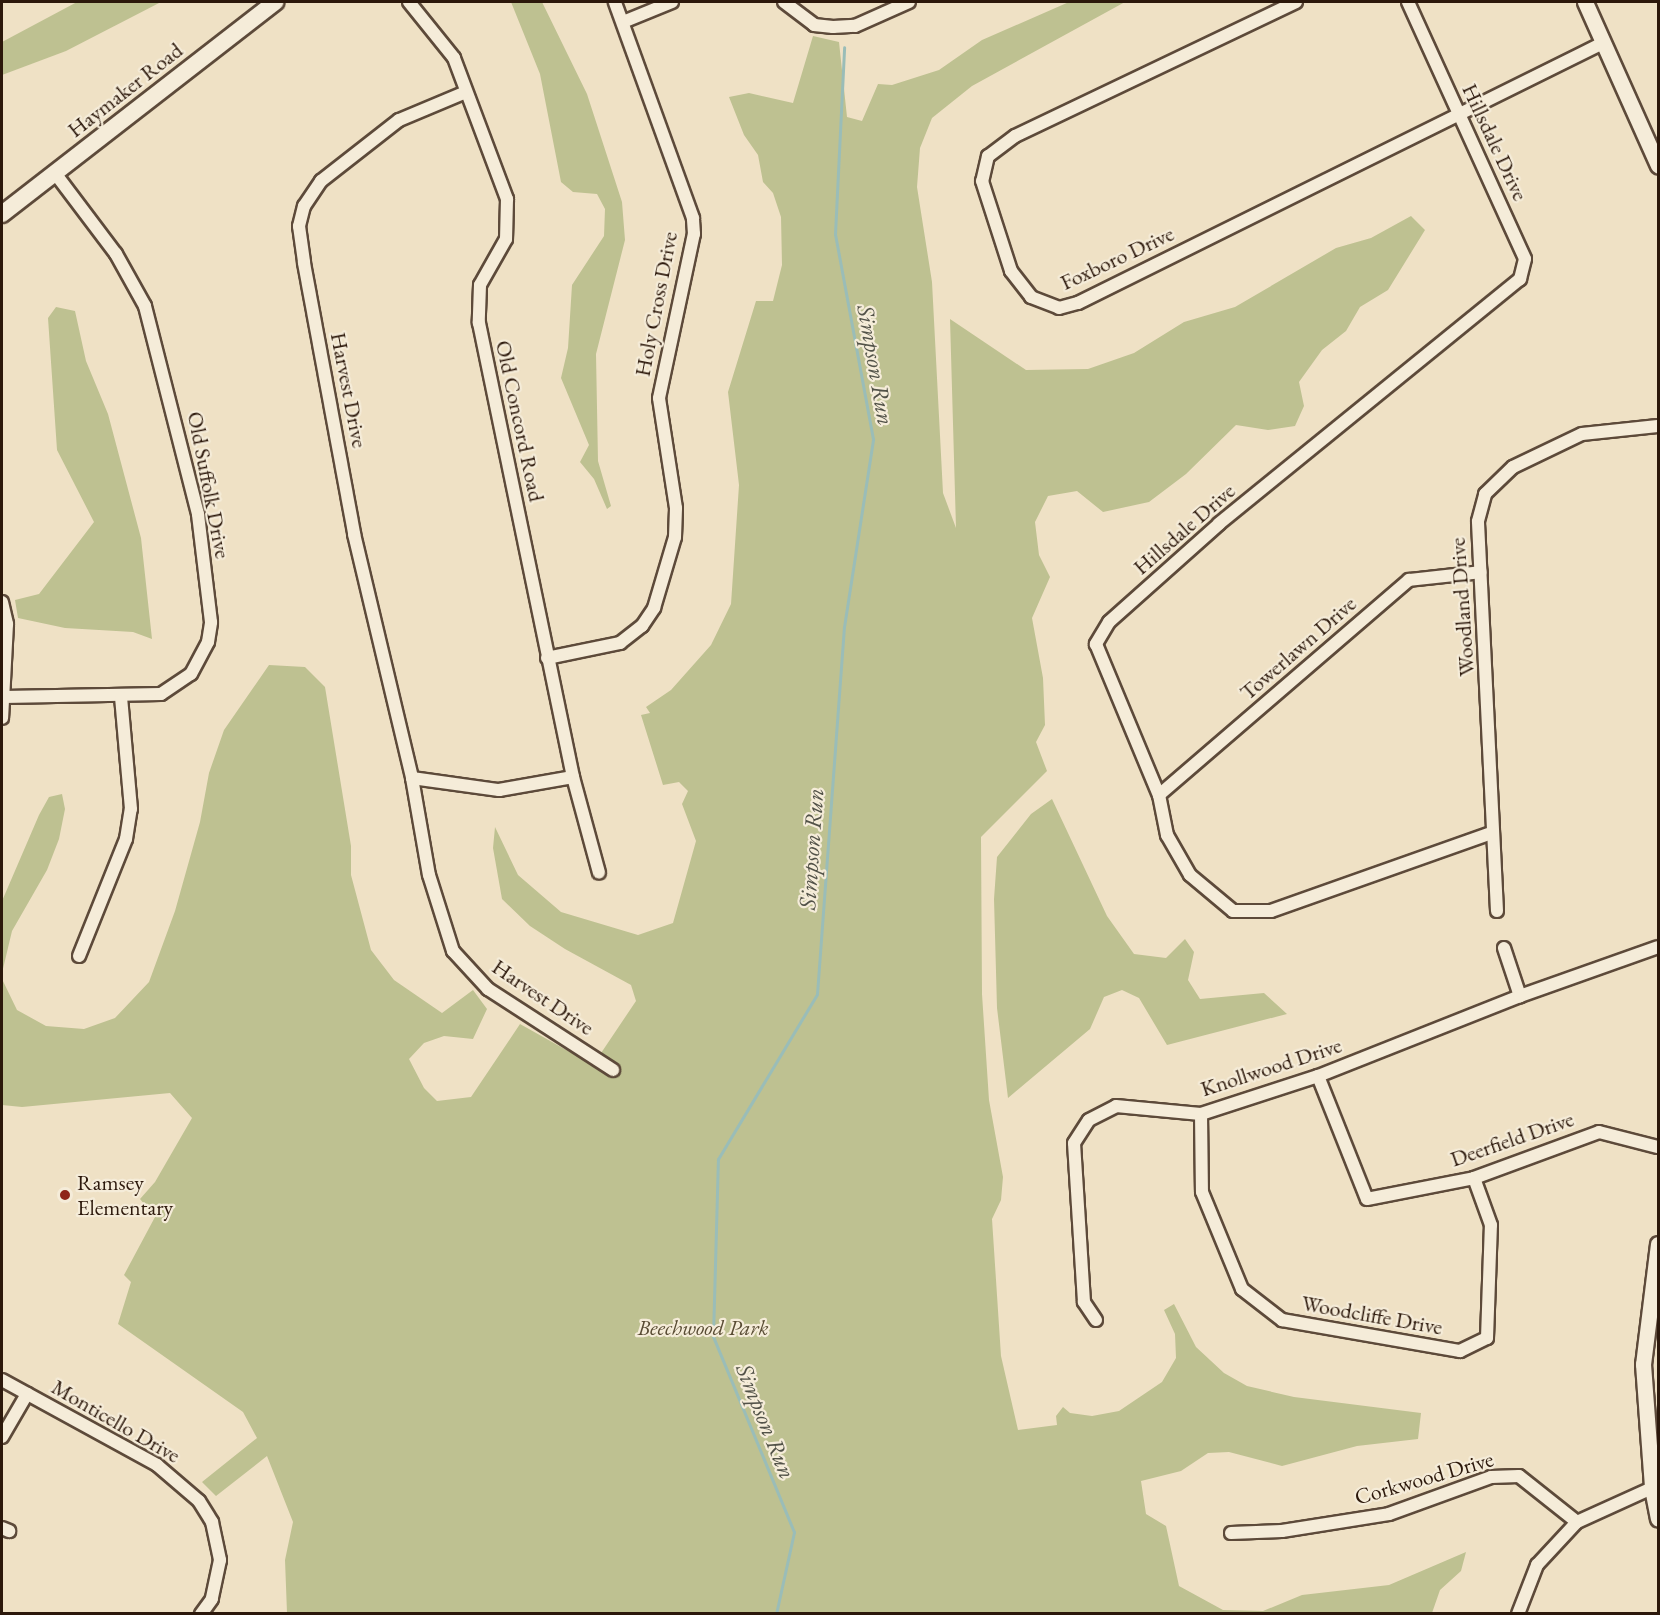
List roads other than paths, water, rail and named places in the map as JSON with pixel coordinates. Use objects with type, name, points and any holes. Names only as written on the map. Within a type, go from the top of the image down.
[{"type":"main road","name":"Haymaker Road","points":[[2,214],[275,2]]},
{"type":"street","name":"Old Concord Road","points":[[409,2],[442,38],[466,92],[507,199],[506,239],[480,285],[479,323],[573,777],[598,873]]},
{"type":"street","name":"Holy Cross Drive","points":[[548,658],[620,643],[642,626],[654,608],[675,537],[676,508],[659,398],[694,234],[693,218],[615,2]]},
{"type":"street","points":[[623,22],[672,2]]},
{"type":"street","points":[[784,2],[814,25],[833,27],[855,26],[909,2]]},
{"type":"street","name":"Foxboro Drive","points":[[1296,2],[1015,136],[988,156],[982,181],[1011,271],[1031,297],[1059,308],[1078,303],[1604,43]]},
{"type":"street","name":"Hillsdale Drive","points":[[1408,2],[1525,259],[1525,267],[1520,279],[1219,524],[1109,622],[1096,644],[1159,795],[1167,835],[1190,875],[1233,911],[1272,911],[1491,833]]},
{"type":"street","points":[[1586,2],[1659,165]]},
{"type":"street","name":"Harvest Drive","points":[[466,92],[417,111],[360,148],[321,180],[304,206],[299,226],[354,534],[412,778],[429,875],[453,951],[488,989],[613,1070]]},
{"type":"street","name":"Old Suffolk Drive","points":[[4,697],[121,697],[161,694],[191,674],[201,658],[211,622],[198,514],[145,306],[116,254],[55,173]]},
{"type":"street","name":"Woodland Drive","points":[[1497,911],[1491,833],[1490,708],[1478,521],[1485,494],[1513,467],[1582,434],[1659,426]]},
{"type":"street","name":"Towerlawn Drive","points":[[1159,795],[1409,580],[1481,572]]},
{"type":"street","points":[[2,602],[7,624],[2,718]]},
{"type":"street","points":[[78,956],[126,839],[131,809],[121,697]]},
{"type":"street","points":[[412,778],[499,790],[573,777]]},
{"type":"street","name":"Knollwood Drive","points":[[1095,1320],[1084,1302],[1074,1143],[1089,1120],[1116,1106],[1200,1114],[1318,1076],[1520,996],[1659,947]]},
{"type":"street","points":[[1504,948],[1520,996]]},
{"type":"street","name":"Deerfield Drive","points":[[1318,1076],[1367,1199],[1474,1178],[1599,1132],[1659,1147]]},
{"type":"street","name":"Woodcliffe Drive","points":[[1200,1114],[1202,1192],[1242,1289],[1282,1320],[1460,1352],[1487,1338],[1491,1225],[1474,1178]]},
{"type":"street","points":[[1659,1244],[1643,1364],[1652,1488],[1659,1518]]},
{"type":"street","name":"Monticello Drive","points":[[2,1380],[157,1465],[200,1502],[212,1522],[220,1560],[212,1599],[201,1614]]},
{"type":"street","name":"Monticello Drive","points":[[2,1437],[27,1394]]},
{"type":"street","name":"Corkwood Drive","points":[[1231,1533],[1282,1531],[1389,1514],[1491,1477],[1519,1476],[1577,1522]]},
{"type":"street","points":[[1518,1614],[1537,1565],[1577,1522],[1652,1488]]},
{"type":"waterway","name":"Simpson Run","points":[[776,1614],[794,1532],[713,1336],[718,1159],[817,994],[844,627],[873,439],[835,234],[844,47]]},
{"type":"place","name":"Ramsey Elementary","points":[[65,1195]]},
{"type":"park label","name":"Beechwood Park","points":[[703,1328]]}]
